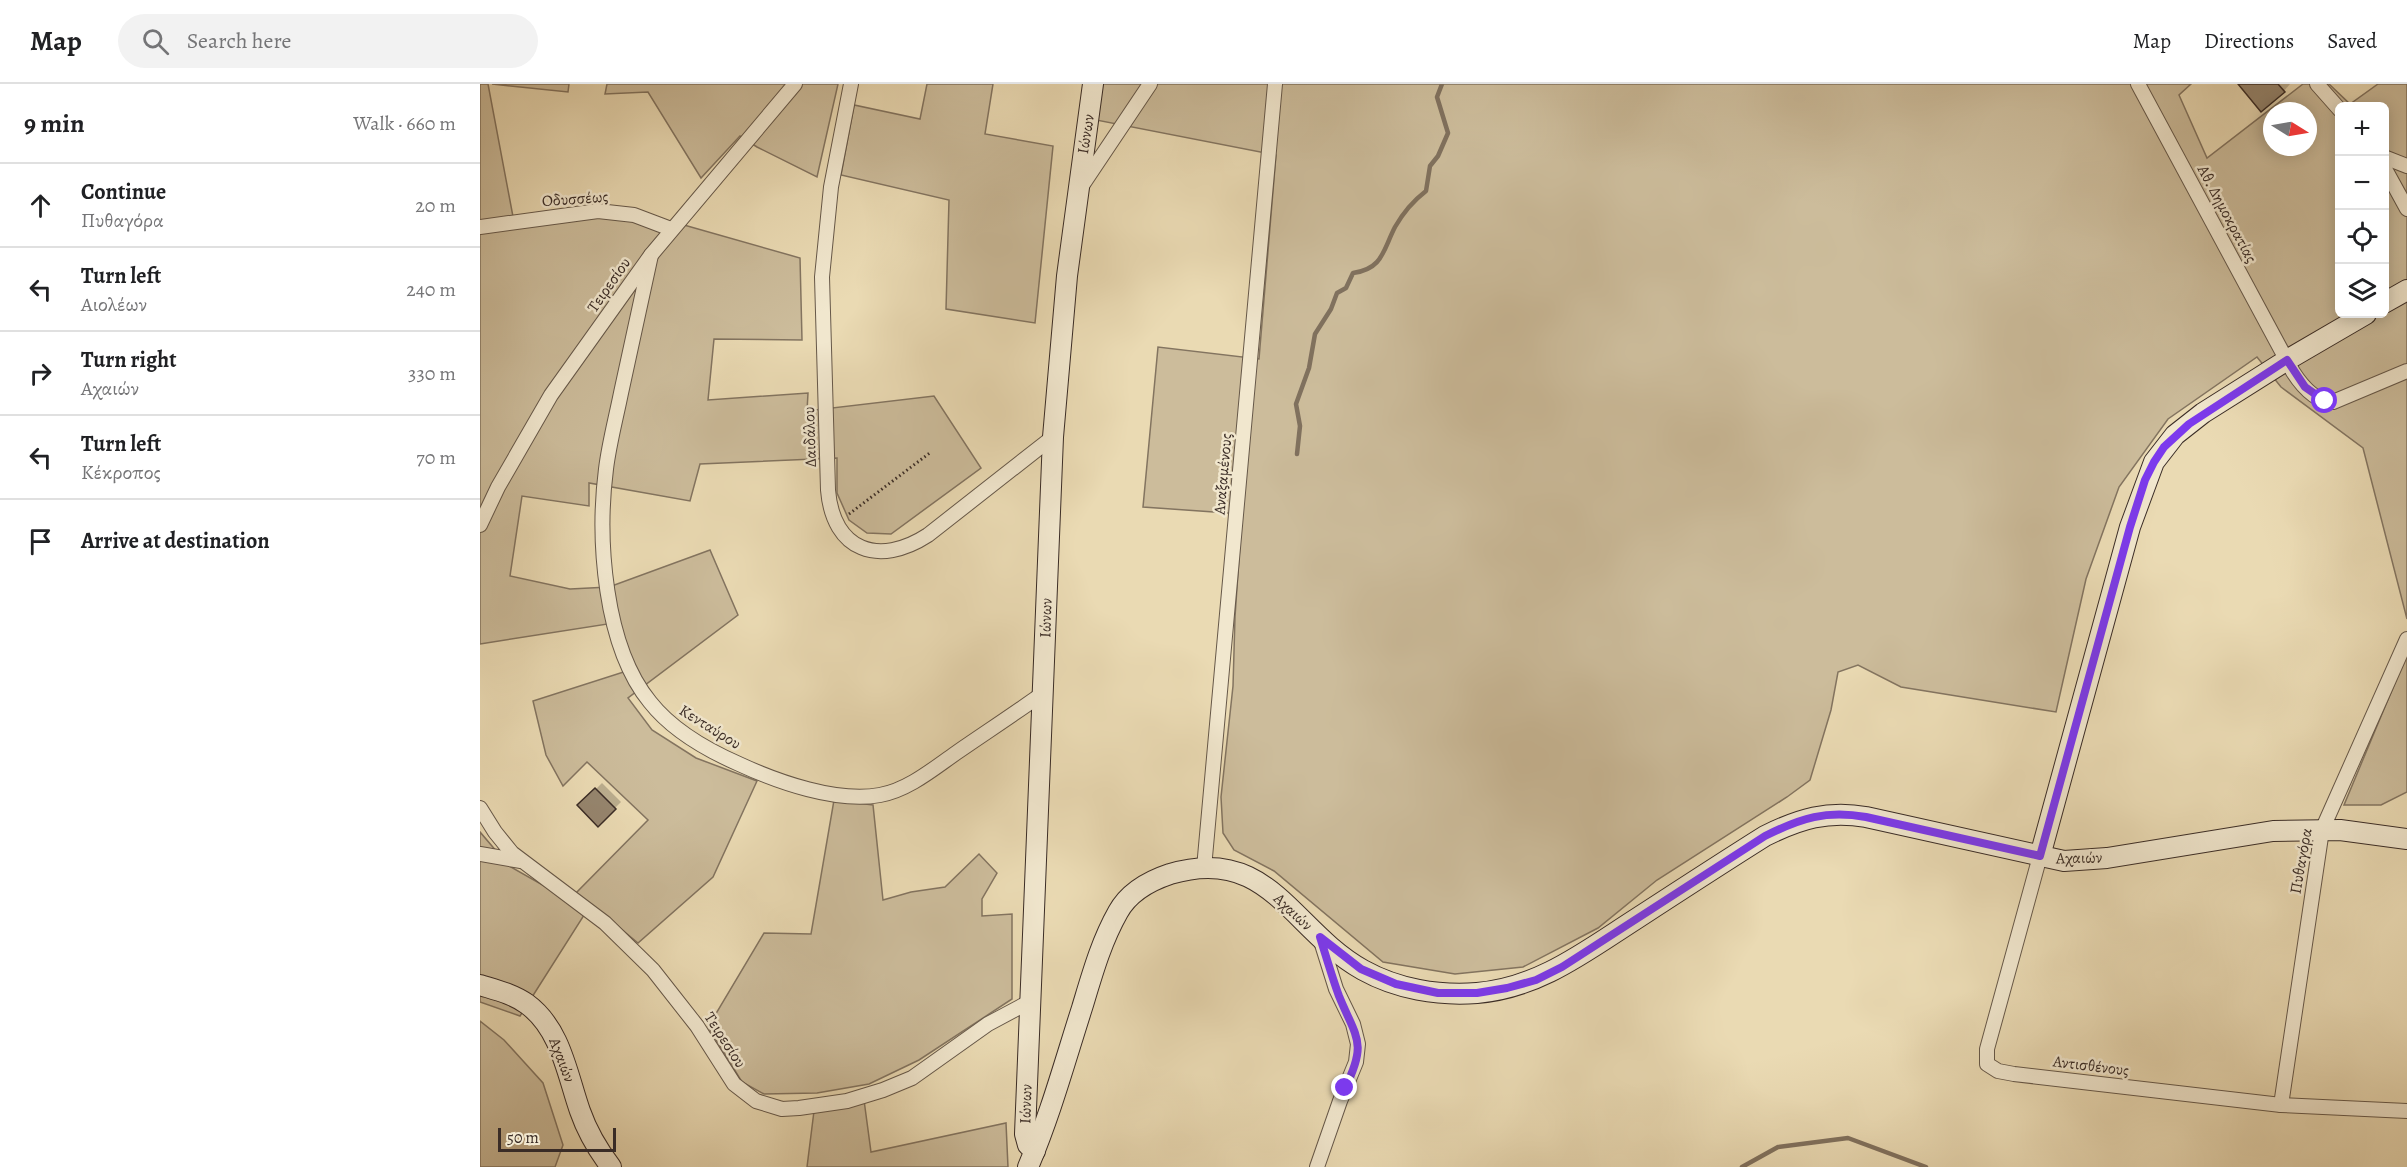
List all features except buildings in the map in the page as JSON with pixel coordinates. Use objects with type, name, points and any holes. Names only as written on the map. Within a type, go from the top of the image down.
[{"type":"main road","name":"Ιώνων","points":[[1031,1159],[1025,1134],[1053,437],[1067,276],[1093,84]]},
{"type":"main road","points":[[2389,301],[2407,290]]},
{"type":"main road","points":[[2040,856],[2130,527],[2154,462],[2175,435],[2189,424],[2287,360],[2359,318]]},
{"type":"main road","name":"Αχαιών","points":[[1031,1159],[1097,960],[1120,907],[1139,888],[1160,877],[1204,868],[1225,868],[1254,878],[1320,937],[1361,969],[1396,984],[1438,993],[1477,993],[1507,988],[1550,974],[1765,836],[1798,820],[1812,817],[1838,813],[1859,816],[2064,861],[2088,861],[2262,832],[2322,830],[2370,832],[2407,839]]},
{"type":"main road","name":"Αχαιών","points":[[480,985],[519,999],[535,1011],[547,1025],[564,1060],[586,1127],[611,1167]]},
{"type":"street","name":"Τειρεσίου","points":[[480,525],[498,487],[551,395],[651,255],[795,84]]},
{"type":"street","name":"Δαιδάλου","points":[[851,84],[831,187],[822,277],[828,490],[832,516],[845,538],[858,547],[875,551],[900,550],[928,535],[1053,437]]},
{"type":"street","points":[[1077,194],[1150,84]]},
{"type":"street","name":"Αναξαμένους","points":[[1204,868],[1275,84]]},
{"type":"street","name":"Αθ. Δημοκρατίας","points":[[2138,84],[2287,360]]},
{"type":"street","points":[[2317,84],[2335,104]]},
{"type":"street","points":[[2389,159],[2407,166]]},
{"type":"street","points":[[2389,175],[2407,209]]},
{"type":"street","name":"Οδυσσέως","points":[[480,227],[598,211],[634,215],[671,229]]},
{"type":"street","name":"Κενταύρου","points":[[651,255],[608,457],[603,530],[608,592],[615,631],[624,661],[651,704],[686,734],[751,769],[794,785],[845,796],[867,797],[884,795],[914,781],[1042,694]]},
{"type":"street","points":[[2287,360],[2305,387],[2321,400],[2329,402],[2339,401],[2407,371]]},
{"type":"street","name":"Πυθαγόρα","points":[[2281,1105],[2322,830],[2407,639]]},
{"type":"street","name":"Τειρεσίου","points":[[480,808],[495,832],[523,862],[605,923],[635,952],[691,1018],[734,1084],[756,1101],[782,1108],[832,1104],[883,1090],[912,1078],[988,1024],[1031,1001]]},
{"type":"street","points":[[480,854],[523,862]]},
{"type":"street","name":"Αντισθένους","points":[[2040,856],[1987,1049],[1987,1064],[1998,1071],[2014,1074],[2281,1105],[2407,1111]]},
{"type":"street","points":[[1317,1167],[1356,1062],[1358,1044],[1353,1024],[1336,989],[1320,937]]},
{"type":"path","points":[[832,516],[852,513],[931,452]]},
{"type":"shaded area","points":[[480,84],[488,84],[514,222],[607,217],[684,225],[800,258],[802,340],[714,339],[708,400],[808,393],[807,411],[934,396],[981,468],[891,534],[867,533],[849,520],[837,493],[837,458],[700,464],[690,501],[589,483],[589,506],[522,496],[510,576],[570,589],[609,587],[710,550],[738,615],[628,698],[652,730],[696,758],[757,781],[713,877],[638,943],[591,904],[520,1016],[480,1002],[480,832],[509,866],[569,900],[648,820],[587,762],[563,786],[546,755],[533,701],[633,669],[620,622],[480,644]]},
{"type":"shaded area","points":[[492,84],[569,84],[568,92]]},
{"type":"shaded area","points":[[607,84],[838,84],[817,177],[740,136],[701,178],[648,92],[605,94]]},
{"type":"shaded area","points":[[927,84],[993,84],[985,134],[1053,146],[1035,323],[946,309],[949,200],[841,175],[854,105],[920,119]]},
{"type":"shaded area","points":[[1099,84],[2191,84],[2179,95],[2207,158],[2263,115],[2263,156],[2317,156],[2317,102],[2280,102],[2303,84],[2329,84],[2348,102],[2335,102],[2335,318],[2389,318],[2389,102],[2353,102],[2378,84],[2407,84],[2407,619],[2363,448],[2281,387],[2257,357],[2168,419],[2119,487],[2086,579],[2056,712],[1901,687],[1858,665],[1838,672],[1831,710],[1810,780],[1657,880],[1598,928],[1523,967],[1455,974],[1383,962],[1274,871],[1234,850],[1223,833],[1221,797],[1233,686],[1242,514],[1143,507],[1158,347],[1259,359],[1276,155],[1096,120]]},
{"type":"shaded area","points":[[2407,654],[2407,792],[2381,805],[2344,805]]},
{"type":"shaded area","points":[[834,800],[873,805],[883,900],[911,892],[945,887],[979,854],[997,873],[982,899],[982,916],[1012,914],[1012,999],[919,1060],[869,1084],[817,1093],[764,1094],[742,1082],[708,1027],[764,933],[811,934]]},
{"type":"shaded area","points":[[480,1021],[504,1040],[543,1083],[563,1145],[555,1167],[480,1167]]},
{"type":"shaded area","points":[[864,1100],[871,1152],[1006,1123],[1008,1167],[807,1167],[814,1111]]},
{"type":"waterway","points":[[1297,454],[1300,426],[1296,404],[1309,368],[1315,334],[1331,309],[1337,293],[1346,288],[1353,273],[1363,271],[1376,263],[1401,217],[1426,191],[1430,166],[1438,156],[1448,133],[1437,97],[1442,84]]},
{"type":"waterway","points":[[1742,1167],[1778,1147],[1848,1138],[1926,1167]]},
{"type":"route","points":[[1345,1088],[1353,1073],[1358,1044],[1353,1024],[1336,989],[1320,937],[1361,969],[1396,984],[1438,993],[1477,993],[1507,988],[1550,974],[1765,836],[1798,820],[1823,814],[1852,814],[2040,856],[2130,527],[2145,480],[2154,462],[2175,435],[2203,413],[2287,360],[2305,387],[2325,401]]}]
